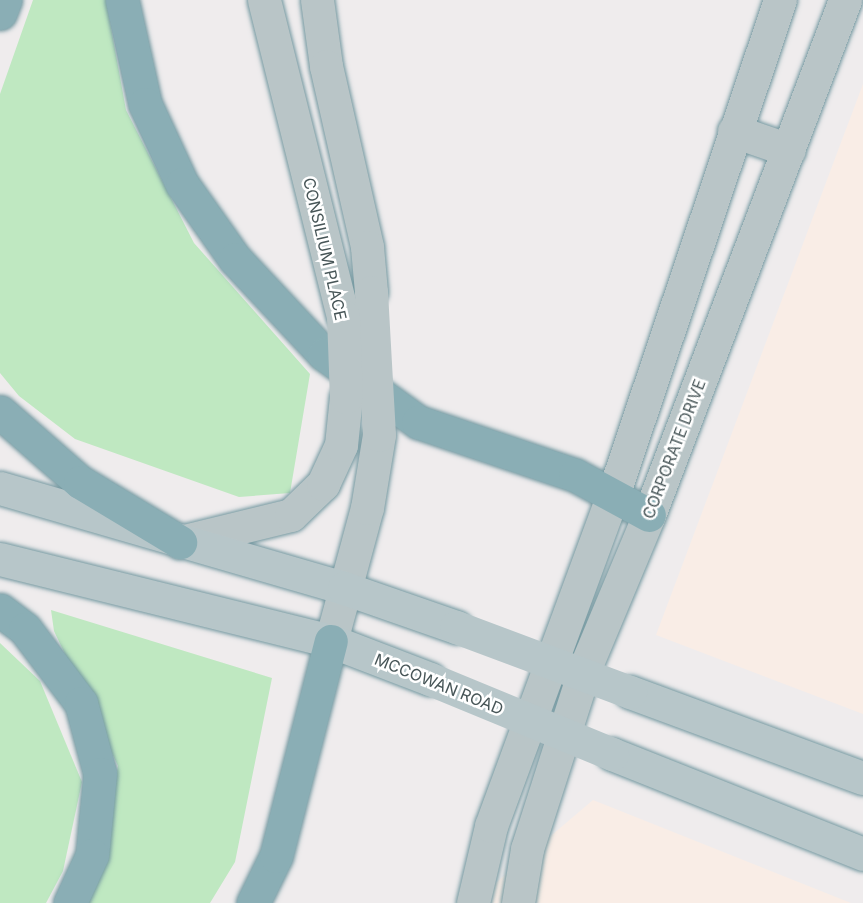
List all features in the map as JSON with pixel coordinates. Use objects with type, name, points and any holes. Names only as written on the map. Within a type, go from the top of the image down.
[{"type":"highway","points":[[0,13],[5,0]]},
{"type":"highway","points":[[122,0],[145,104],[182,184],[234,259],[324,354],[418,422],[614,492],[649,515]]},
{"type":"highway","points":[[0,412],[80,482],[180,542]]},
{"type":"highway","points":[[0,610],[25,629],[81,703],[100,774],[92,855],[70,903]]},
{"type":"highway","points":[[253,903],[276,856],[331,641]]},
{"type":"main road","points":[[0,488],[344,588],[456,627],[863,778]]},
{"type":"main road","name":"MCCOWAN ROAD","points":[[0,559],[93,586],[331,641],[863,854]]},
{"type":"street","name":"CONSILIUM PLACE","points":[[180,542],[291,515],[323,484],[341,445],[346,397],[343,316],[264,0]]},
{"type":"street","name":"CONSILIUM PLACE","points":[[318,0],[326,66],[367,247],[379,435],[368,508],[331,641]]},
{"type":"street","points":[[473,903],[491,826],[614,492],[734,130],[780,0]]},
{"type":"street","name":"CORPORATE DRIVE","points":[[518,903],[527,849],[585,668],[649,515],[845,0]]},
{"type":"street","points":[[734,130],[789,150]]},
{"type":"shaded area","points":[[863,84],[863,714],[656,635]]},
{"type":"shaded area","points":[[593,800],[851,903],[472,903]]},
{"type":"green space","points":[[33,0],[106,0],[126,110],[194,243],[310,374],[290,493],[239,497],[75,439],[19,396],[0,373],[0,94]]},
{"type":"green space","points":[[51,610],[272,678],[235,862],[210,903],[79,903],[95,873],[118,766],[54,631]]},
{"type":"green space","points":[[0,643],[40,681],[82,782],[63,871],[46,903],[0,903]]}]
